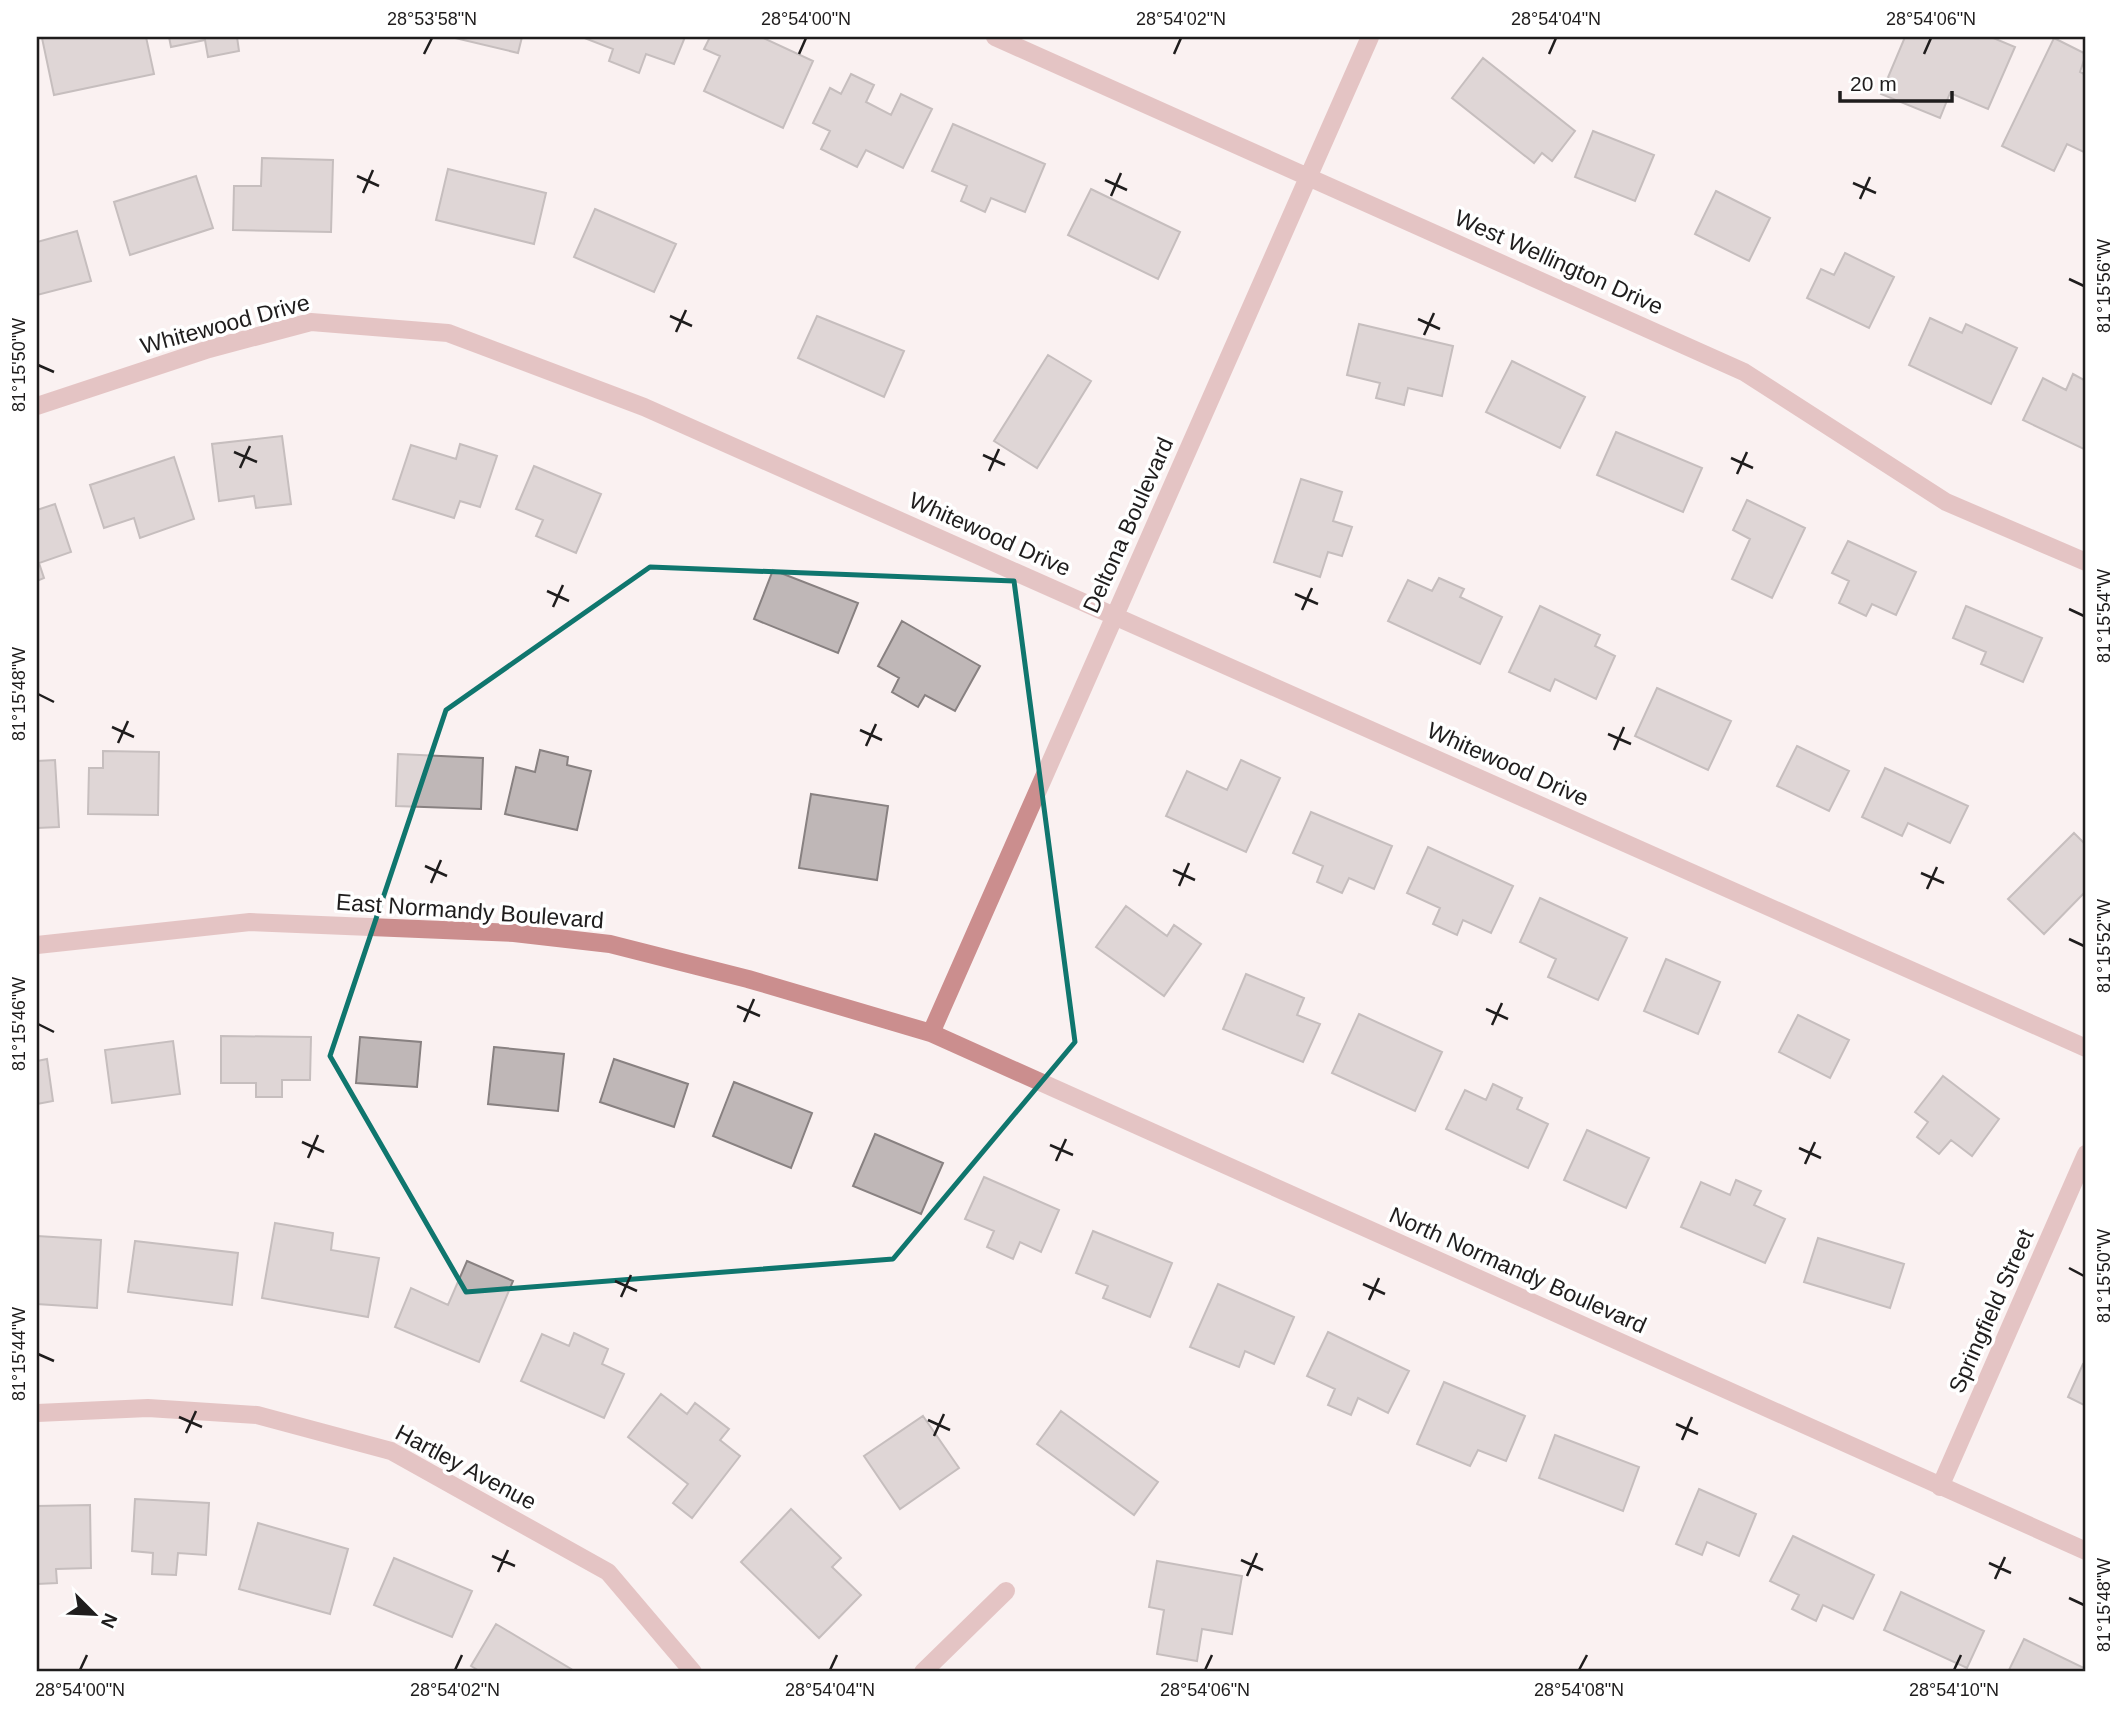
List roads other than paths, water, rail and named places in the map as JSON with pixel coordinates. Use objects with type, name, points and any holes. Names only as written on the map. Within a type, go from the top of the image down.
[{"type":"street","name":"West Wellington Drive","points":[[995,37],[1744,372],[1946,502],[2086,562]]},
{"type":"street","name":"Deltona Boulevard","points":[[930,1033],[1370,37]]},
{"type":"street","name":"Whitewood Drive","points":[[37,405],[209,349],[311,321],[448,332],[644,407],[2086,1048]]},
{"type":"street","name":"East Normandy Boulevard","points":[[37,945],[250,922],[514,933],[610,944],[748,979],[930,1033]]},
{"type":"street","name":"North Normandy Boulevard","points":[[930,1033],[2086,1551]]},
{"type":"street","name":"Springfield Street","points":[[1940,1487],[2086,1154]]},
{"type":"street","name":"Hartley Avenue","points":[[37,1413],[148,1409],[257,1415],[391,1451],[608,1572],[693,1672]]},
{"type":"street","points":[[923,1672],[1006,1591]]}]
